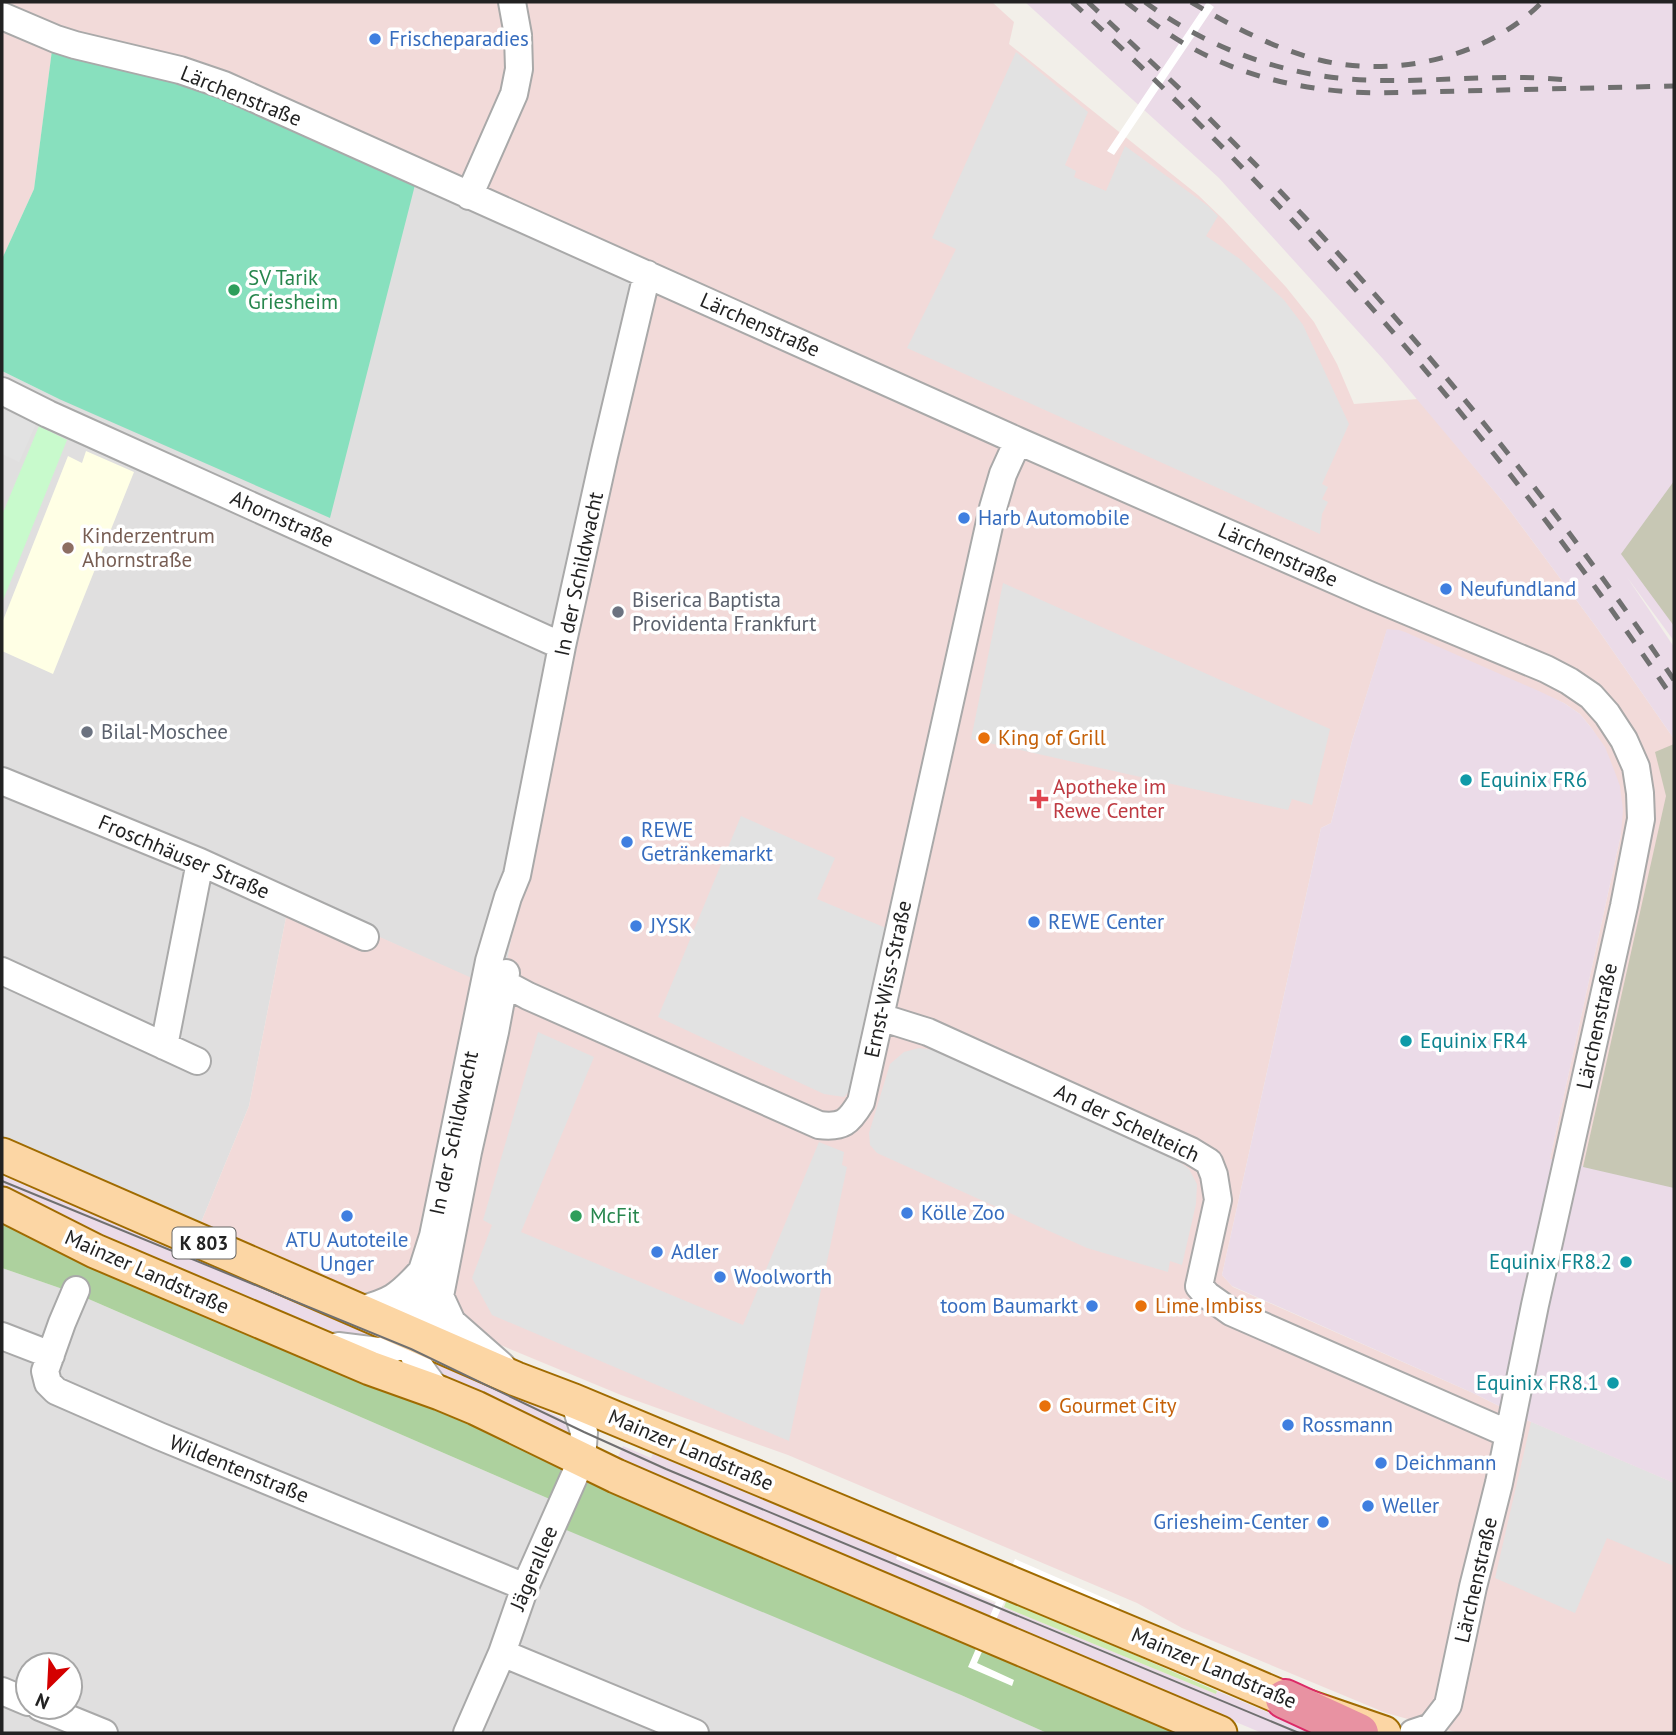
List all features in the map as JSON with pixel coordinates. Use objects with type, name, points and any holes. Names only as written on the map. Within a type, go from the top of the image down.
[{"type":"highway","points":[[1285,1699],[1377,1732]]},
{"type":"main road","name":"Mainzer Landstraße","points":[[2,1155],[359,1310],[412,1337],[574,1401],[1285,1699]]},
{"type":"main road","name":"Mainzer Landstraße","points":[[2,1204],[95,1251],[391,1376],[440,1393],[706,1516],[1220,1733]]},
{"type":"street","points":[[469,195],[514,94],[519,69],[518,35],[512,2]]},
{"type":"street","name":"Lärchenstraße","points":[[2,16],[75,45],[180,70],[224,85],[1018,441],[1368,595],[1546,669],[1591,696],[1607,714],[1624,740],[1636,767],[1641,819],[1448,1704],[1431,1727],[1413,1733]]},
{"type":"street","name":"In der Schildwacht","points":[[517,875],[517,911],[504,985],[440,1296],[428,1330],[412,1337],[408,1312],[433,1236],[489,961],[517,875],[562,646],[648,274]]},
{"type":"street","name":"Ahornstraße","points":[[2,391],[562,646]]},
{"type":"street","name":"Ernst-Wiss-Straße","points":[[504,985],[819,1125],[831,1127],[851,1119],[861,1102],[993,508],[1003,474],[1018,441]]},
{"type":"street","name":"Froschhäuser Straße","points":[[2,781],[200,862],[365,937]]},
{"type":"street","points":[[164,1046],[200,862]]},
{"type":"street","points":[[2,971],[197,1061]]},
{"type":"street","points":[[481,1001],[492,990],[504,985]]},
{"type":"street","name":"In der Schildwacht","points":[[496,1027],[515,1002],[528,996]]},
{"type":"street","name":"An der Schelteich","points":[[880,1017],[928,1032],[1209,1162],[1218,1200],[1199,1286],[1207,1295],[1231,1311],[1509,1434]]},
{"type":"street","name":"In der Schildwacht","points":[[359,1310],[390,1300],[406,1288],[423,1269]]},
{"type":"street","name":"Wildentenstraße","points":[[76,1290],[45,1371],[48,1383],[56,1391],[525,1587]]},
{"type":"street","points":[[440,1296],[452,1322],[516,1379]]},
{"type":"street","points":[[2,1336],[51,1355]]},
{"type":"street","points":[[312,1343],[378,1352],[392,1349],[412,1337]]},
{"type":"street","points":[[412,1337],[411,1349],[424,1375],[440,1393]]},
{"type":"street","name":"Jägerallee","points":[[467,1733],[502,1653],[525,1587],[582,1459],[584,1432],[574,1401]]},
{"type":"street","points":[[502,1653],[695,1733]]},
{"type":"street","name":"Lärchenstraße","points":[[1448,1704],[1455,1733]]},
{"type":"street","points":[[74,1721],[104,1733]]},
{"type":"shaded area","points":[[2,2],[992,2],[1014,22],[1009,44],[1198,195],[1286,287],[1314,322],[1337,364],[1354,404],[1418,399],[1505,504],[1597,628],[1674,739],[1674,1185],[1550,1159],[1621,834],[1593,730],[1580,714],[1564,703],[1387,630],[1352,741],[1331,823],[1321,828],[1222,1275],[1233,1287],[1473,1393],[1531,1422],[1674,1483],[1674,1733],[1459,1733],[1386,1713],[1182,1628],[1137,1603],[788,1455],[621,1395],[370,1291],[359,1310],[200,1225],[249,1106],[290,897],[501,991],[641,281],[416,181],[52,51],[34,189],[2,259]]},
{"type":"shaded area","points":[[1025,2],[1674,2],[1674,641],[1627,577],[1674,647],[1674,739],[1597,628],[1505,504],[1383,359],[1219,178]]},
{"type":"shaded area","points":[[1016,52],[1088,112],[1065,165],[1076,171],[1074,177],[1106,191],[1125,146],[1218,216],[1206,236],[1240,259],[1284,300],[1303,325],[1349,424],[1322,484],[1328,487],[1322,499],[1328,502],[1322,514],[1320,534],[907,348],[956,249],[932,238]]},
{"type":"shaded area","points":[[416,181],[641,280],[501,992],[290,897],[249,1106],[200,1225],[2,1147],[2,371],[59,399]]},
{"type":"shaded area","points":[[2,409],[36,424],[19,462],[2,454]]},
{"type":"shaded area","name":"Kinderzentrum Ahornstraße","points":[[86,451],[134,472],[53,674],[2,651],[2,623],[68,456],[82,463]]},
{"type":"shaded area","points":[[1674,481],[1674,626],[1621,554]]},
{"type":"shaded area","points":[[1003,583],[1330,729],[1312,805],[1292,799],[1288,810],[971,739]]},
{"type":"shaded area","points":[[1387,629],[1405,632],[1564,703],[1580,714],[1605,747],[1620,786],[1623,810],[1621,834],[1550,1159],[1674,1185],[1674,1483],[1531,1422],[1473,1393],[1232,1286],[1222,1275],[1321,828],[1331,823],[1352,741]]},
{"type":"shaded area","points":[[1674,744],[1674,1188],[1583,1167],[1666,796],[1655,752]]},
{"type":"shaded area","points":[[741,816],[835,858],[817,899],[886,928],[877,994],[859,1081],[844,1097],[824,1094],[658,1017]]},
{"type":"shaded area","points":[[538,1032],[594,1057],[521,1232],[743,1325],[819,1142],[844,1152],[842,1165],[847,1167],[789,1441],[492,1315],[472,1278],[492,1225],[483,1220]]},
{"type":"shaded area","points":[[919,1048],[934,1050],[1176,1159],[1189,1169],[1197,1184],[1196,1204],[1182,1265],[1170,1261],[1168,1272],[1087,1248],[877,1153],[870,1145],[869,1133],[890,1064],[904,1052]]},
{"type":"shaded area","points":[[2,1176],[385,1334],[368,1347],[2,1194]]},
{"type":"shaded area","points":[[2,1268],[77,1294],[561,1504],[961,1695],[1047,1733],[2,1733]]},
{"type":"shaded area","points":[[424,1352],[561,1418],[572,1442],[444,1381]]},
{"type":"shaded area","points":[[1531,1422],[1674,1483],[1674,1566],[1607,1538],[1575,1613],[1495,1578]]},
{"type":"shaded area","points":[[623,1446],[651,1458],[654,1451],[899,1552],[897,1559],[989,1601],[1317,1733],[1262,1733],[616,1461]]},
{"type":"green space","name":"SV Tarik Griesheim","points":[[52,50],[217,91],[416,181],[330,518],[59,399],[2,371],[2,259],[34,189]]},
{"type":"green space","points":[[39,426],[67,440],[2,603],[2,515]]},
{"type":"green space","points":[[2,1204],[1220,1733],[1047,1733],[552,1524],[561,1504],[77,1294],[2,1268]]},
{"type":"green space","points":[[1007,1599],[1217,1691],[1216,1694],[1004,1607]]},
{"type":"pier","points":[[1207,2],[1214,7],[1114,155],[1107,151]]},
{"type":"pier","points":[[899,1552],[999,1596],[1015,1559],[1120,1605],[1117,1611],[1019,1568],[977,1663],[1014,1680],[1012,1686],[968,1667],[996,1602],[896,1559]]},
{"type":"tram line","points":[[2,1181],[411,1349],[666,1469],[1299,1733]]},
{"type":"railway","points":[[1072,2],[1238,163],[1394,333],[1468,421],[1539,512],[1674,700]]},
{"type":"railway","points":[[1088,2],[1258,167]]},
{"type":"railway","points":[[1126,2],[1192,48],[1242,70],[1295,85],[1377,93],[1674,86]]},
{"type":"railway","points":[[1145,2],[1169,19],[1222,47],[1250,58],[1309,74],[1368,80],[1523,77],[1575,81]]},
{"type":"railway","points":[[1191,2],[1250,34],[1296,53],[1341,64],[1372,67],[1435,60],[1465,51],[1494,38],[1519,22],[1542,2]]},
{"type":"railway","points":[[1279,190],[1385,306],[1487,427],[1583,551],[1674,680]]},
{"type":"place","name":"Frischeparadies","points":[[375,39]]},
{"type":"place","name":"SV Tarik Griesheim","points":[[234,290]]},
{"type":"place","name":"Harb Automobile","points":[[964,518]]},
{"type":"place","name":"Kinderzentrum Ahornstraße","points":[[68,548]]},
{"type":"place","name":"Neufundland","points":[[1446,589]]},
{"type":"place","name":"Biserica Baptista Providenta Frankfurt","points":[[618,612]]},
{"type":"place","name":"Bilal-Moschee","points":[[87,732]]},
{"type":"place","name":"King of Grill","points":[[984,738]]},
{"type":"place","name":"Equinix FR6","points":[[1466,780]]},
{"type":"place","name":"Apotheke im Rewe Center","points":[[1039,799]]},
{"type":"place","name":"REWE Getränkemarkt","points":[[627,842]]},
{"type":"place","name":"REWE Center","points":[[1034,922]]},
{"type":"place","name":"JYSK","points":[[636,926]]},
{"type":"place","name":"Equinix FR4","points":[[1406,1041]]},
{"type":"place","name":"Kölle Zoo","points":[[907,1213]]},
{"type":"place","name":"ATU Autoteile Unger","points":[[347,1216]]},
{"type":"place","name":"McFit","points":[[576,1216]]},
{"type":"place","name":"Adler","points":[[657,1252]]},
{"type":"place","name":"Equinix FR8.2","points":[[1626,1262]]},
{"type":"place","name":"Woolworth","points":[[720,1277]]},
{"type":"place","name":"toom Baumarkt","points":[[1092,1306]]},
{"type":"place","name":"Lime Imbiss","points":[[1141,1306]]},
{"type":"place","name":"Equinix FR8.1","points":[[1613,1383]]},
{"type":"place","name":"Gourmet City","points":[[1045,1406]]},
{"type":"place","name":"Rossmann","points":[[1288,1425]]},
{"type":"place","name":"Deichmann","points":[[1381,1463]]},
{"type":"place","name":"Weller","points":[[1368,1506]]},
{"type":"place","name":"Griesheim-Center","points":[[1323,1522]]}]
